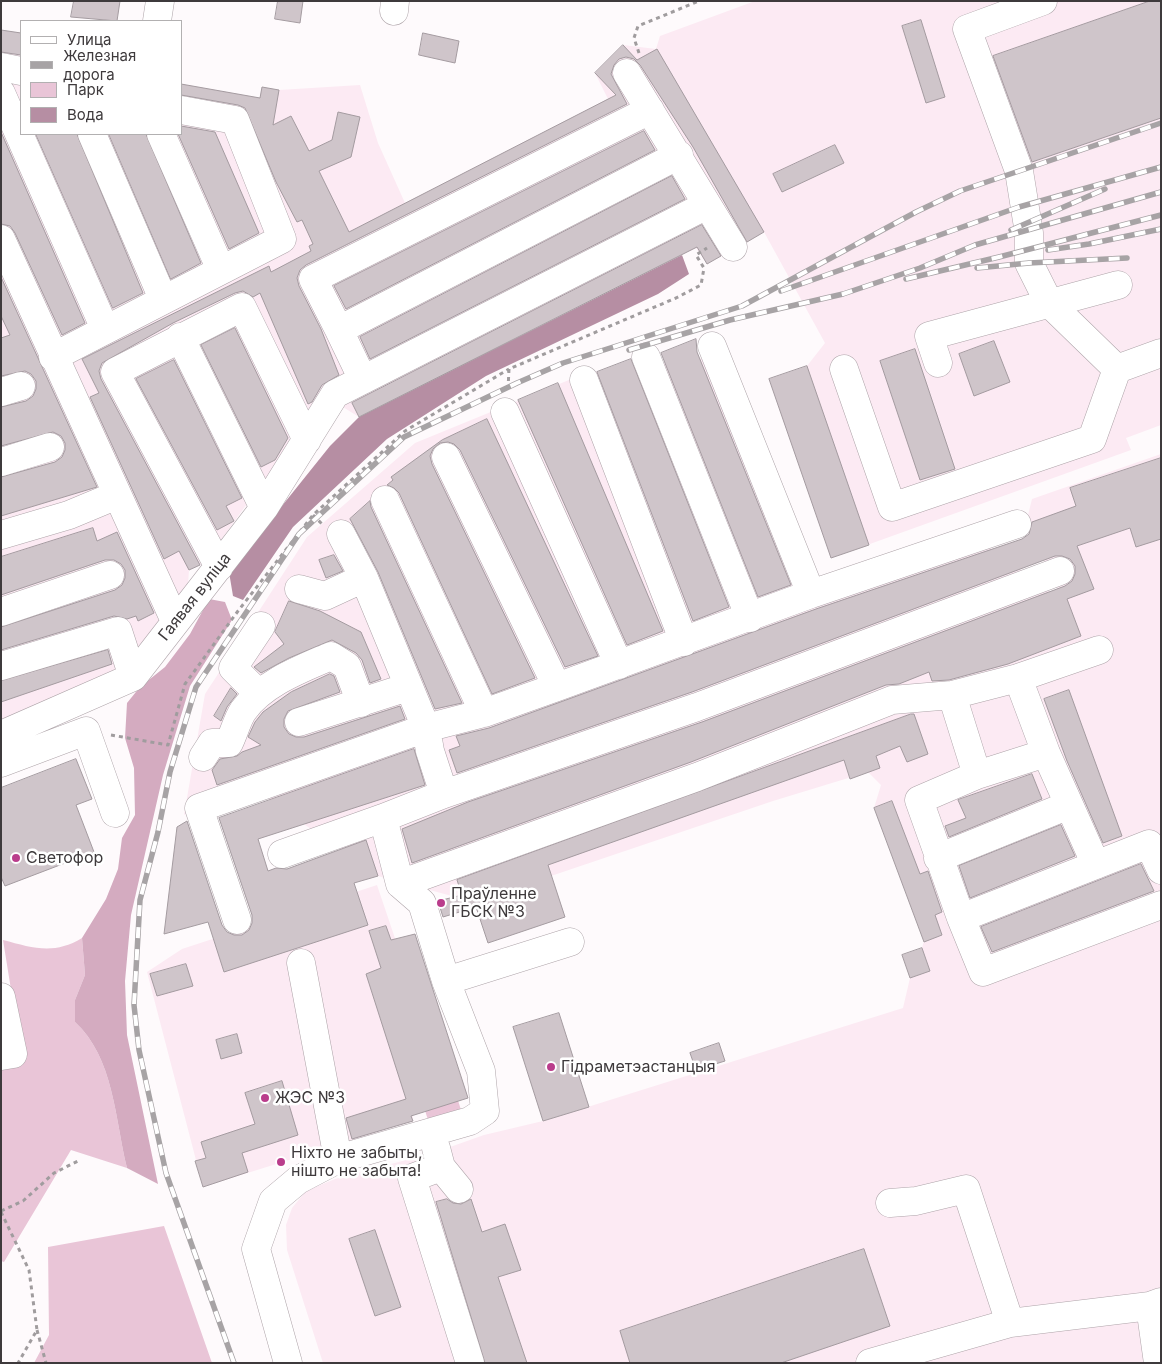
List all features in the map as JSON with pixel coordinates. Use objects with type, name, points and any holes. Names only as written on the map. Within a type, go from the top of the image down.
[{"type":"street","points":[[157,20],[160,1]]},
{"type":"street","points":[[1043,1],[966,29],[1019,171],[1029,232],[1030,262],[1049,303],[1117,369]]},
{"type":"street","points":[[1,67],[20,72]]},
{"type":"street","points":[[627,73],[679,155],[730,242]]},
{"type":"street","points":[[1,93],[105,329]]},
{"type":"street","points":[[53,357],[163,299],[282,240],[235,120],[182,110]]},
{"type":"street","points":[[650,110],[313,280],[363,380],[707,205]]},
{"type":"street","points":[[92,135],[163,299]]},
{"type":"street","points":[[161,135],[220,270]]},
{"type":"street","points":[[339,330],[679,155]]},
{"type":"street","points":[[1,239],[53,357],[175,621]]},
{"type":"street","points":[[938,363],[929,336],[1118,284]]},
{"type":"street","points":[[219,567],[115,372],[180,337],[242,307],[307,440]]},
{"type":"street","points":[[180,337],[264,508]]},
{"type":"street","points":[[712,346],[811,594]]},
{"type":"street","points":[[1117,369],[1161,353]]},
{"type":"street","points":[[646,357],[750,618]]},
{"type":"street","points":[[844,369],[892,507],[1092,439],[1117,369]]},
{"type":"street","name":"Гаявая вуліца","points":[[1,736],[133,677],[264,508],[335,394],[363,380]]},
{"type":"street","points":[[584,380],[684,642]]},
{"type":"street","points":[[505,412],[619,665]]},
{"type":"street","points":[[1,462],[50,447]]},
{"type":"street","points":[[446,457],[556,688]]},
{"type":"street","points":[[1,535],[69,515],[117,495]]},
{"type":"street","points":[[385,500],[484,712]]},
{"type":"street","points":[[237,920],[199,808],[426,728],[484,712],[556,688],[811,594],[1017,524]]},
{"type":"street","points":[[341,534],[364,578],[426,728],[430,750],[444,794]]},
{"type":"street","points":[[282,854],[444,794],[697,707],[1060,570]]},
{"type":"street","points":[[1,612],[110,575]]},
{"type":"street","points":[[299,589],[325,596],[364,578]]},
{"type":"street","points":[[259,694],[233,668],[261,626]]},
{"type":"street","points":[[1,666],[118,630],[133,677]]},
{"type":"street","points":[[400,884],[697,777],[892,700],[952,695],[1018,678],[1099,650]]},
{"type":"street","points":[[203,757],[212,743],[229,743],[243,712],[259,694],[298,670],[331,656],[347,666],[361,703]]},
{"type":"street","points":[[1018,678],[1046,753],[1096,864]]},
{"type":"street","points":[[299,722],[408,687]]},
{"type":"street","points":[[952,695],[977,775]]},
{"type":"street","points":[[1,763],[86,731],[115,813]]},
{"type":"street","points":[[1046,753],[977,775],[919,800],[960,918],[983,972],[1161,905]]},
{"type":"street","points":[[938,858],[1069,805]]},
{"type":"street","points":[[288,1363],[256,1249],[273,1201],[298,1180],[338,1159],[470,1121],[485,1111],[485,1092],[481,1071],[446,981],[422,903],[400,884],[383,818]]},
{"type":"street","points":[[960,918],[1148,844],[1161,870]]},
{"type":"street","points":[[446,981],[570,942]]},
{"type":"street","points":[[301,963],[338,1159]]},
{"type":"street","points":[[1,997],[12,1054],[1,1056]]},
{"type":"street","points":[[432,1132],[441,1167],[459,1189]]},
{"type":"street","points":[[441,1167],[412,1178],[470,1363]]},
{"type":"street","points":[[890,1203],[916,1201],[966,1189],[1010,1323]]},
{"type":"street","points":[[870,1363],[910,1357],[1010,1323],[1155,1304],[1158,1363]]},
{"type":"path","points":[[627,73],[639,54],[634,38],[638,26],[699,1]]},
{"type":"path","points":[[86,731],[168,745],[185,684],[238,610],[313,515],[405,431],[509,369],[676,298],[701,285],[704,268],[696,254],[730,242]]},
{"type":"path","points":[[505,412],[502,398],[509,388],[509,369]]},
{"type":"path","points":[[46,1363],[37,1330],[29,1270],[1,1212],[23,1201],[54,1174],[78,1161]]},
{"type":"path","points":[[18,1363],[37,1330]]},
{"type":"shaded area","points":[[755,1],[1161,1],[1161,425],[1126,438],[1131,450],[831,558],[769,379],[807,366],[825,343],[764,232],[707,264],[696,248],[359,417],[325,396],[205,562],[189,570],[185,629],[74,695],[1,723],[1,31],[20,33],[20,135],[182,135],[182,84],[260,98],[262,87],[279,90],[360,85],[378,143],[405,203],[608,99],[595,73],[623,45],[656,49],[660,36]]},
{"type":"shaded area","points":[[716,357],[804,606],[974,536],[1063,601],[1026,523],[1032,499],[1161,454],[1161,1363],[323,1363],[287,1250],[286,1225],[292,1208],[306,1191],[335,1179],[436,1152],[484,1135],[543,1121],[903,1008],[910,978],[930,971],[922,948],[924,941],[874,808],[881,785],[868,772],[773,801],[474,902],[378,876],[244,782],[184,815],[205,694],[307,537],[415,443],[586,373]]},
{"type":"shaded area","points":[[209,599],[225,602],[232,620],[190,686],[163,775],[131,915],[125,981],[127,1035],[158,1184],[127,1168],[111,1090],[98,1053],[88,1037],[75,1022],[75,1000],[85,975],[82,938],[106,899],[118,869],[122,838],[135,815],[134,768],[125,738],[127,703],[140,687],[165,667],[190,634]]},
{"type":"shaded area","points":[[377,885],[403,962],[413,1121],[203,1187],[147,972],[182,949]]},
{"type":"green space","points":[[82,938],[85,975],[75,1000],[75,1022],[88,1037],[98,1053],[105,1071],[116,1110],[127,1168],[71,1150],[4,1262],[1,1261],[1,1068],[23,1064],[3,940],[34,947],[53,948],[62,947]]},
{"type":"green space","points":[[445,1059],[461,1110],[428,1120],[412,1070]]},
{"type":"green space","points":[[164,1226],[212,1363],[34,1363],[49,1335],[48,1247]]},
{"type":"water","points":[[682,255],[689,274],[658,294],[486,376],[387,439],[293,527],[243,600],[233,596],[229,572],[330,446],[359,417]]},
{"type":"building","points":[[74,1],[120,1],[117,20],[71,17]]},
{"type":"building","points":[[278,1],[303,1],[300,23],[275,19]]},
{"type":"building","points":[[1150,1],[1161,1],[1161,118],[1032,162],[993,56]]},
{"type":"building","points":[[921,20],[945,97],[926,103],[902,26]]},
{"type":"building","points":[[1,30],[20,33],[20,55],[1,52]]},
{"type":"building","points":[[423,33],[459,41],[455,63],[419,55]]},
{"type":"building","points":[[623,45],[637,60],[657,49],[764,232],[747,242],[693,147],[640,65],[634,59],[626,57],[619,59],[614,65],[611,74],[627,104],[306,265],[300,270],[297,278],[299,286],[321,329],[339,375],[322,385],[312,402],[308,404],[260,293],[253,297],[243,291],[235,293],[173,323],[102,363],[99,371],[101,379],[200,565],[189,570],[179,551],[164,559],[90,397],[99,393],[82,359],[269,266],[271,272],[311,251],[309,246],[313,244],[302,220],[297,222],[276,182],[245,108],[238,105],[182,95],[182,84],[260,98],[262,87],[279,90],[273,125],[291,116],[309,151],[332,140],[338,112],[360,117],[351,157],[319,171],[349,232],[616,95],[595,73]]},
{"type":"building","points":[[182,126],[215,132],[259,233],[229,249],[178,135],[182,135]]},
{"type":"building","points":[[644,131],[655,150],[346,309],[334,286]]},
{"type":"building","points":[[1,132],[85,323],[62,335],[15,233],[10,226],[1,224]]},
{"type":"building","points":[[36,135],[77,135],[143,293],[113,308]]},
{"type":"building","points":[[109,135],[146,135],[201,263],[171,279]]},
{"type":"building","points":[[835,145],[844,163],[782,192],[773,174]]},
{"type":"building","points":[[672,176],[685,199],[370,359],[360,337]]},
{"type":"building","points":[[702,225],[721,256],[707,264],[697,247],[359,417],[352,403]]},
{"type":"building","points":[[1,277],[97,487],[1,516],[1,477],[55,462],[62,457],[65,443],[61,436],[53,432],[1,446],[1,407],[26,401],[33,396],[36,389],[36,381],[31,374],[25,371],[1,376],[1,338],[10,335],[1,316]]},
{"type":"building","points":[[235,328],[288,438],[275,460],[261,467],[201,345]]},
{"type":"building","points":[[696,339],[697,352],[791,585],[758,597],[661,353]]},
{"type":"building","points":[[994,341],[1010,382],[974,396],[959,354]]},
{"type":"building","points":[[915,349],[955,469],[920,480],[880,361]]},
{"type":"building","points":[[631,359],[729,607],[693,621],[597,372]]},
{"type":"building","points":[[174,360],[242,498],[226,506],[234,521],[217,530],[136,379]]},
{"type":"building","points":[[807,366],[869,545],[831,558],[769,379]]},
{"type":"building","points":[[558,383],[663,631],[627,645],[518,400]]},
{"type":"building","points":[[487,419],[598,656],[565,667],[460,450],[454,444],[448,442],[440,443],[433,449],[430,456],[432,464],[535,678],[492,694],[399,493],[387,485],[393,480],[391,477],[442,440]]},
{"type":"building","points":[[1161,458],[1161,539],[1136,547],[1130,528],[1077,546],[1094,589],[1067,599],[1081,636],[1008,664],[949,680],[932,681],[929,672],[899,684],[886,685],[691,762],[412,863],[402,829],[468,802],[702,722],[1065,586],[1072,581],[1075,574],[1075,566],[1070,559],[1055,556],[692,692],[457,773],[449,750],[460,746],[456,736],[489,728],[816,609],[1022,539],[1029,534],[1032,522],[1076,506],[1070,488]]},
{"type":"building","points":[[370,501],[371,507],[462,703],[435,709],[378,572],[350,519]]},
{"type":"building","points":[[93,528],[97,541],[117,532],[154,613],[138,621],[136,616],[127,619],[114,616],[1,650],[1,627],[115,590],[122,585],[125,578],[125,570],[121,564],[114,560],[105,560],[1,595],[1,557]]},
{"type":"building","points":[[334,555],[343,571],[326,578],[319,560]]},
{"type":"building","points":[[289,601],[320,611],[361,632],[381,679],[370,683],[362,660],[356,653],[332,640],[289,658],[261,673],[254,667],[284,644],[275,632]]},
{"type":"building","points":[[108,650],[112,664],[1,702],[1,681]]},
{"type":"building","points":[[330,674],[334,676],[340,692],[288,711],[284,719],[284,727],[289,734],[296,737],[304,737],[400,706],[405,719],[217,785],[212,770],[220,759],[237,756],[242,752],[261,745],[248,737],[255,722],[263,712],[291,692]]},
{"type":"building","points":[[231,688],[237,694],[227,707],[221,721],[214,716]]},
{"type":"building","points":[[1069,690],[1122,836],[1103,843],[1067,761],[1044,699]]},
{"type":"building","points":[[914,714],[928,754],[907,762],[900,746],[876,756],[880,768],[850,779],[844,760],[548,865],[565,917],[488,943],[476,907],[443,917],[438,901],[462,895],[457,880]]},
{"type":"building","points":[[414,749],[425,785],[258,839],[268,871],[276,868],[287,869],[366,840],[378,876],[354,883],[368,925],[224,972],[208,922],[164,934],[177,827],[187,821],[222,925],[227,932],[234,935],[242,935],[249,930],[252,923],[252,915],[219,818]]},
{"type":"building","points":[[76,759],[92,799],[76,805],[94,852],[5,886],[1,877],[1,788]]},
{"type":"building","points":[[1032,774],[1042,799],[949,837],[945,826],[966,818],[958,800]]},
{"type":"building","points":[[892,801],[920,874],[928,871],[942,912],[935,915],[942,935],[924,942],[874,808]]},
{"type":"building","points":[[1061,825],[1075,856],[970,898],[959,866]]},
{"type":"building","points":[[1141,864],[1154,891],[992,952],[981,927]]},
{"type":"building","points":[[386,926],[391,940],[415,934],[468,1098],[411,1116],[413,1121],[352,1139],[346,1118],[406,1099],[366,974],[381,968],[369,931]]},
{"type":"building","points":[[922,948],[930,971],[910,978],[902,955]]},
{"type":"building","points":[[186,964],[193,986],[157,996],[150,974]]},
{"type":"building","name":"Гідраметэастанцыя","points":[[559,1013],[589,1107],[543,1121],[513,1027]]},
{"type":"building","points":[[237,1034],[242,1053],[221,1059],[216,1040]]},
{"type":"building","points":[[719,1043],[725,1061],[696,1070],[690,1053]]},
{"type":"building","points":[[282,1081],[298,1135],[242,1153],[248,1172],[203,1187],[195,1161],[206,1158],[201,1142],[255,1124],[245,1093]]},
{"type":"building","points":[[447,1199],[453,1203],[461,1204],[471,1199],[482,1232],[505,1224],[521,1270],[498,1277],[527,1363],[485,1363],[436,1202]]},
{"type":"building","points":[[375,1230],[401,1307],[375,1316],[349,1239]]},
{"type":"building","points":[[864,1249],[890,1326],[781,1363],[630,1363],[620,1331]]},
{"type":"railway","points":[[234,1363],[166,1173],[139,1050],[134,1005],[140,900],[158,832],[170,772],[196,687],[299,534],[404,437],[517,383],[563,363],[742,306],[916,212],[960,191],[1161,123]]},
{"type":"railway","points":[[781,291],[1019,207],[1161,167]]},
{"type":"railway","points":[[1011,230],[1105,189]]},
{"type":"railway","points":[[629,350],[730,320],[843,294],[920,268],[975,245],[1161,192]]},
{"type":"railway","points":[[906,279],[1161,215]]},
{"type":"railway","points":[[1048,250],[1089,244],[1161,229]]},
{"type":"railway","points":[[977,268],[1029,263],[1127,258]]},
{"type":"place","name":"Светофор","points":[[16,858]]},
{"type":"place","name":"Праўленне ГБСК №3","points":[[441,903]]},
{"type":"place","name":"Гідраметэастанцыя","points":[[551,1067]]},
{"type":"place","name":"ЖЭС №3","points":[[265,1098]]},
{"type":"place","name":"Ніхто не забыты, нішто не забыта!","points":[[281,1162]]}]
